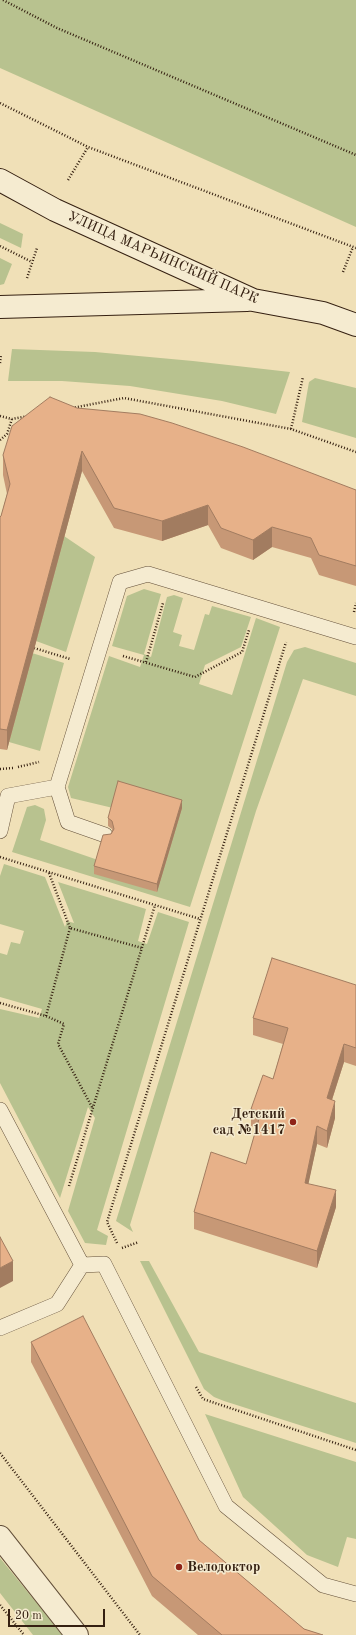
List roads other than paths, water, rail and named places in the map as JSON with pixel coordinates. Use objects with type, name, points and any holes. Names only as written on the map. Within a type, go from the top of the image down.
[{"type":"street","name":"УЛИЦА МАРЬИНСКИЙ ПАРК","points":[[0,180],[55,210],[253,300],[322,313],[356,325]]},
{"type":"street","points":[[0,307],[253,300]]},
{"type":"street","points":[[0,1537],[77,1635]]},
{"type":"lane","points":[[105,835],[68,822],[57,787],[120,582],[148,574],[356,637]]},
{"type":"lane","points":[[0,832],[4,795],[57,787]]},
{"type":"lane","points":[[0,1110],[82,1265]]},
{"type":"lane","points":[[82,1265],[104,1264],[226,1506],[323,1585],[356,1594]]},
{"type":"lane","points":[[0,1328],[57,1304],[82,1265]]},
{"type":"place","name":"Детский сад №1417","points":[[293,1122]]},
{"type":"place","name":"Велодоктор","points":[[179,1567]]}]
